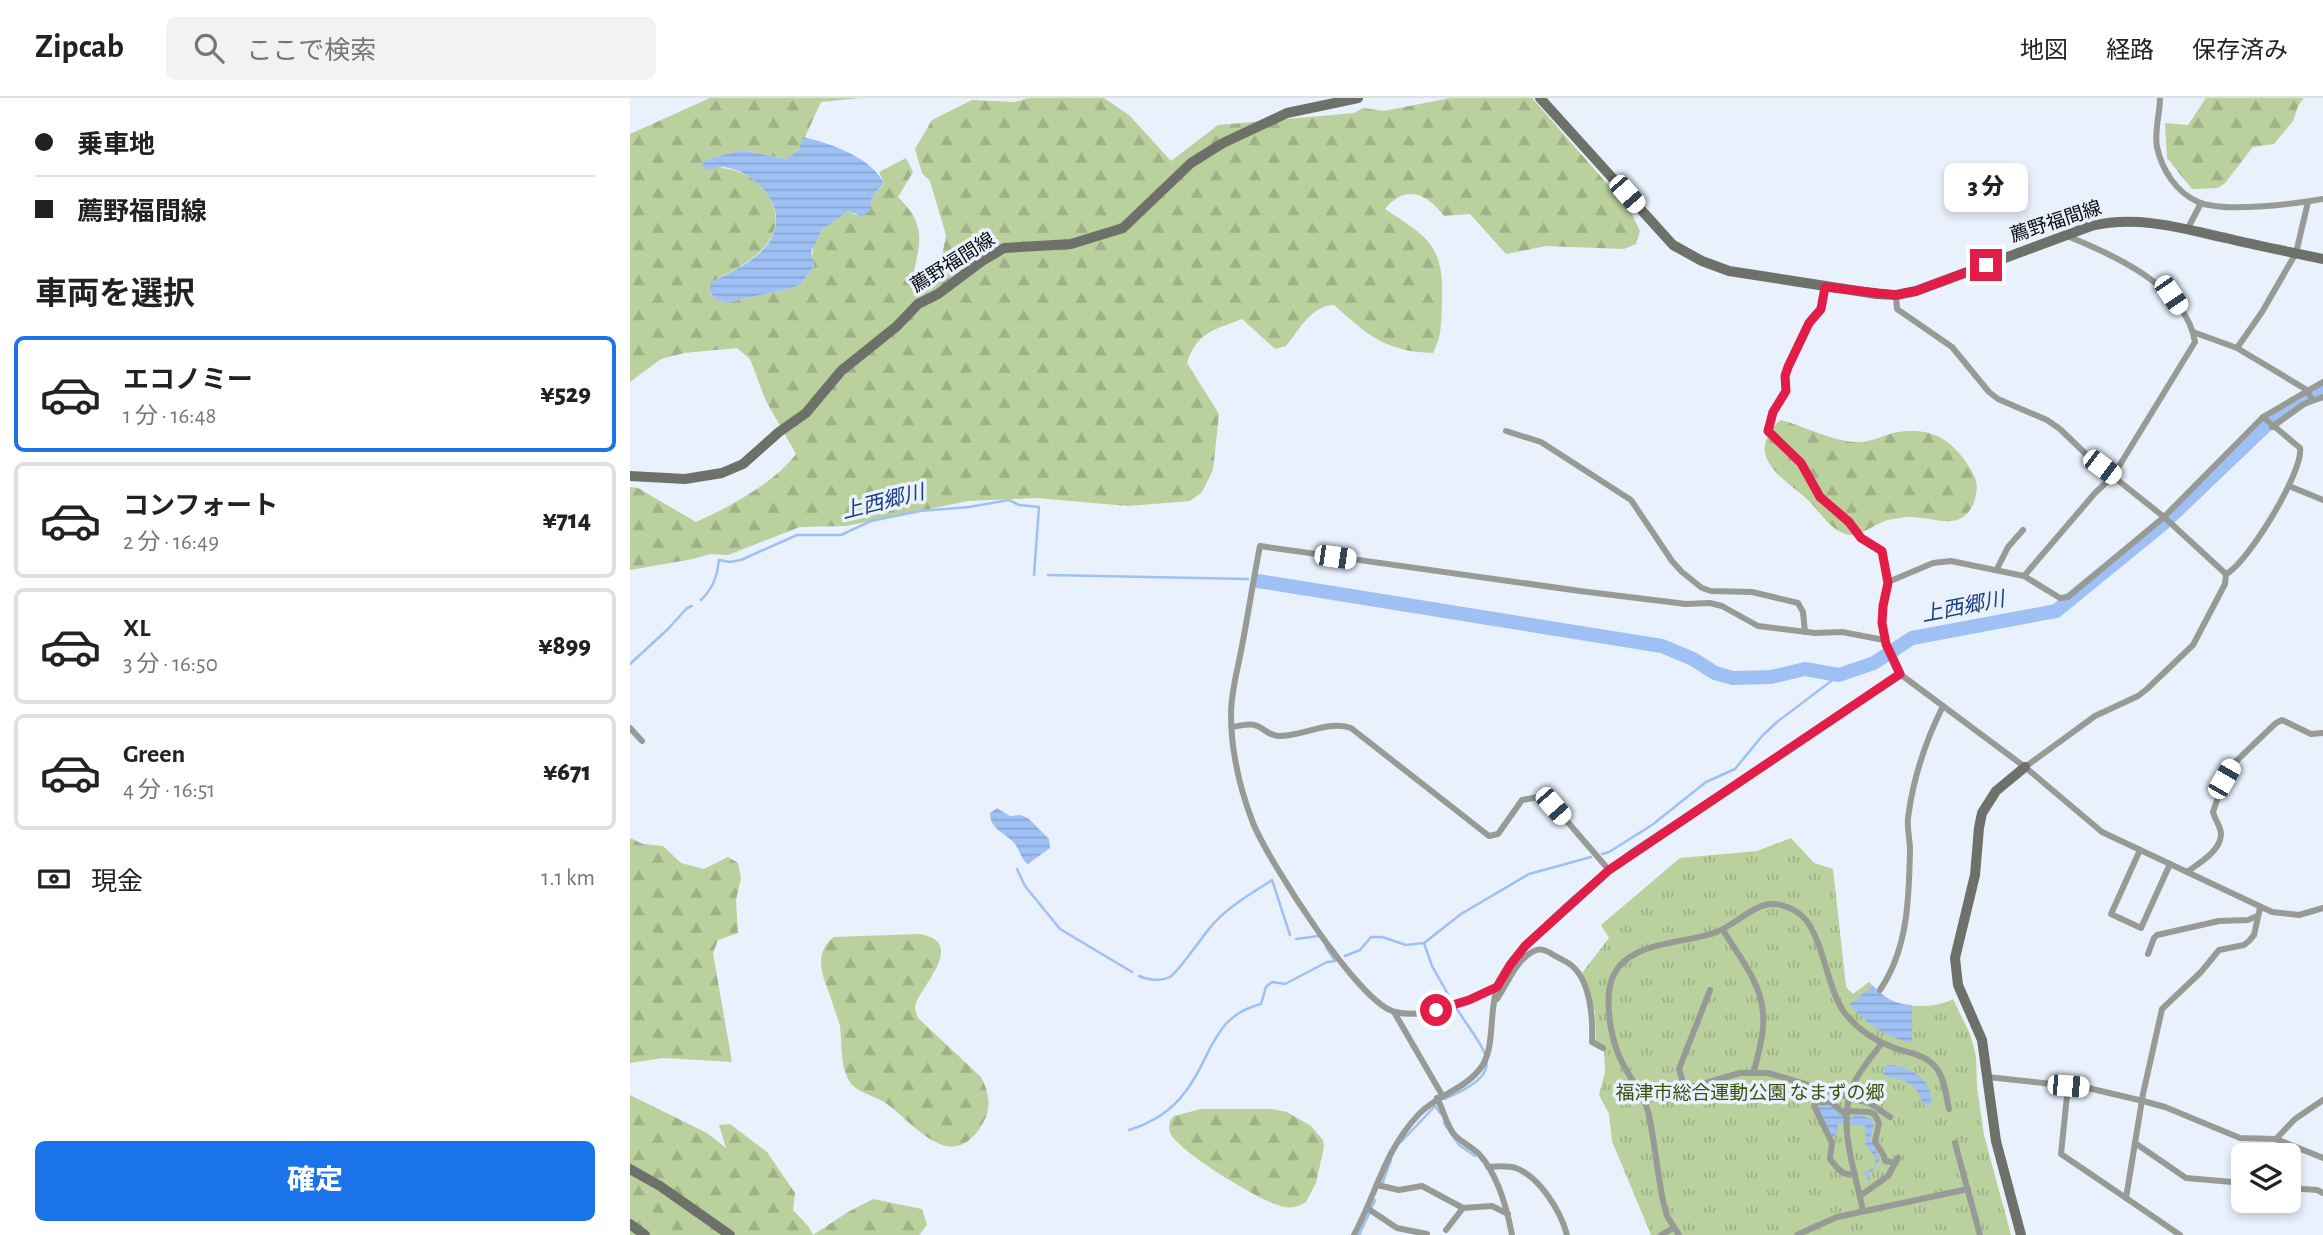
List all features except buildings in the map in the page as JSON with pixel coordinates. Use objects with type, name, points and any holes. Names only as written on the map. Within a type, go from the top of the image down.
[{"type":"main road","name":"薦野福間線","points":[[630,476],[685,479],[722,473],[743,464],[779,432],[806,413],[841,371],[870,349],[918,304],[938,294],[982,261],[1004,248],[1071,244],[1124,228],[1191,163],[1223,143],[1287,113],[1358,98]]},
{"type":"main road","name":"薦野福間線","points":[[1540,98],[1666,238],[1681,250],[1729,271],[1825,287],[1896,295],[1916,291],[2065,235],[2113,221],[2142,221],[2323,259]]},
{"type":"main road","points":[[2021,1235],[1996,1141],[1982,1040],[1958,985],[1955,958],[1975,875],[1982,813],[1996,791],[2025,767]]},
{"type":"main road","points":[[630,1169],[660,1186],[730,1235]]},
{"type":"main road","points":[[630,1224],[645,1235]]},
{"type":"street","points":[[2160,98],[2156,144],[2170,179],[2188,195],[2201,203],[2241,207],[2323,199]]},
{"type":"street","points":[[2237,348],[2262,312],[2296,253],[2308,202]]},
{"type":"street","points":[[2187,230],[2201,203]]},
{"type":"street","points":[[2024,576],[2095,493],[2113,476],[2194,347],[2193,332],[2164,288],[2098,248],[2065,235]]},
{"type":"street","points":[[1825,287],[1821,309],[1809,323],[1788,367],[1785,376],[1786,391],[1773,412],[1768,431],[1801,463],[1820,497],[1849,522],[1861,538],[1882,551],[1888,583],[1882,623],[1885,642],[1900,674],[2025,767],[2102,832],[2260,908],[2291,915],[2323,908]]},
{"type":"street","points":[[1896,295],[1897,309],[1952,347],[1989,392],[1998,399],[2047,420],[2171,523],[2226,574]]},
{"type":"street","points":[[2193,332],[2237,348],[2309,395],[2323,397]]},
{"type":"street","points":[[1888,583],[1933,563],[1951,561],[2024,576],[2060,598],[2068,597],[2164,517],[2268,422],[2309,395],[2323,382]]},
{"type":"street","points":[[2268,422],[2309,395]]},
{"type":"street","points":[[2226,574],[2232,571],[2251,547],[2289,486],[2301,456],[2300,449],[2268,422]]},
{"type":"street","points":[[1506,430],[1541,442],[1631,500],[1672,561],[1702,588],[1711,591],[1752,592],[1798,603],[1803,612],[1805,632]]},
{"type":"street","points":[[2289,486],[2323,500]]},
{"type":"street","points":[[1997,569],[2008,547],[2023,530]]},
{"type":"street","points":[[1512,1235],[1507,1214],[1488,1167],[1476,1152],[1451,1131],[1440,1096],[1394,1012],[1376,1000],[1345,967],[1279,872],[1247,807],[1234,754],[1232,696],[1260,546],[1580,591],[1686,604],[1710,603],[1722,606],[1758,626],[1805,632],[1842,632],[1885,642]]},
{"type":"street","points":[[2025,767],[2095,716],[2138,696],[2183,655],[2193,645],[2204,626],[2225,584],[2226,574]]},
{"type":"street","points":[[1354,1235],[1394,1144],[1418,1115],[1440,1096],[1476,1075],[1486,1059],[1497,987],[1525,946],[1609,870],[1900,674]]},
{"type":"street","points":[[1880,990],[1895,965],[1902,944],[1910,848],[1908,820],[1917,773],[1930,732],[1943,706]]},
{"type":"street","points":[[2187,872],[2216,849],[2221,838],[2213,812],[2231,766],[2282,720],[2311,734],[2323,733]]},
{"type":"street","points":[[1232,727],[1251,724],[1268,733],[1282,736],[1335,725],[1351,728],[1489,836],[1498,834],[1522,800],[1539,797],[1553,806],[1609,870]]},
{"type":"street","points":[[630,728],[642,741]]},
{"type":"street","points":[[2140,850],[2111,914],[2141,928],[2170,864]]},
{"type":"street","points":[[1679,1235],[1664,1205],[1644,1101],[1623,1065],[1614,1042],[1609,1001],[1612,981],[1624,961],[1640,951],[1723,930],[1747,912],[1762,905],[1778,905],[1798,913],[1814,934],[1832,990],[1844,1011],[1862,1030],[1882,1043],[1915,1053],[1931,1063],[1941,1076],[1949,1110]]},
{"type":"street","points":[[2126,1198],[2162,1009],[2201,972],[2219,950],[2244,945],[2249,941],[2260,908]]},
{"type":"street","points":[[2148,954],[2157,935],[2219,921],[2248,920],[2257,916]]},
{"type":"street","points":[[1723,930],[1754,980],[1762,1004],[1763,1026],[1754,1072]]},
{"type":"street","points":[[1494,1004],[1524,959],[1537,949],[1544,950],[1571,965],[1576,971],[1592,1010],[1592,1042],[1602,1048]]},
{"type":"street","points":[[1394,1012],[1410,1013],[1453,1006],[1497,987]]},
{"type":"street","points":[[1685,1089],[1679,1069],[1710,990]]},
{"type":"street","points":[[1863,1211],[1848,1141],[1846,1113],[1858,1075],[1882,1043]]},
{"type":"street","points":[[1644,1101],[1740,1073],[1754,1072],[1776,1075],[1871,1104],[1890,1117]]},
{"type":"street","points":[[1988,1077],[2088,1088],[2143,1101],[2165,1107],[2240,1138],[2276,1139],[2323,1158]]},
{"type":"street","points":[[2068,1086],[2061,1154],[2180,1235]]},
{"type":"street","points":[[2276,1139],[2295,1119],[2323,1100]]},
{"type":"street","points":[[1855,1174],[1846,1175],[1832,1161],[1829,1154],[1832,1143],[1814,1106],[1817,1102],[1831,1102],[1846,1113],[1875,1115],[1879,1123],[1875,1142],[1885,1161],[1897,1160],[1888,1176],[1860,1196]]},
{"type":"street","points":[[1832,1143],[1848,1141]]},
{"type":"street","points":[[1955,1143],[1980,1235]]},
{"type":"street","points":[[2135,1143],[2186,1178],[2231,1183]]},
{"type":"street","points":[[1488,1167],[1514,1168],[1522,1172],[1553,1202],[1567,1235]]},
{"type":"street","points":[[1377,1185],[1399,1190],[1422,1186],[1464,1208],[1492,1206],[1507,1214]]},
{"type":"street","points":[[1797,1235],[1823,1222],[1863,1211],[1968,1189]]},
{"type":"street","points":[[2301,1189],[2323,1193]]},
{"type":"street","points":[[1367,1208],[1397,1228],[1427,1234]]},
{"type":"street","points":[[1446,1230],[1464,1208]]},
{"type":"street","points":[[1661,1235],[1674,1228]]},
{"type":"green space","points":[[710,98],[861,98],[821,102],[799,150],[786,159],[741,150],[705,160],[701,166],[734,170],[753,179],[767,194],[775,212],[774,232],[764,248],[712,282],[709,292],[716,300],[726,303],[801,284],[814,266],[813,247],[820,233],[848,211],[856,215],[870,204],[873,195],[884,184],[879,172],[906,158],[913,172],[898,197],[915,218],[918,228],[919,247],[912,284],[926,286],[938,278],[946,235],[930,181],[922,173],[915,149],[932,120],[972,100],[1015,102],[1028,98],[1104,98],[1129,115],[1171,161],[1218,125],[1354,113],[1363,108],[1384,111],[1450,98],[1532,98],[1630,210],[1640,231],[1636,244],[1624,249],[1546,246],[1506,254],[1470,214],[1444,216],[1423,197],[1416,194],[1400,196],[1385,209],[1424,237],[1432,246],[1441,269],[1441,324],[1433,353],[1402,349],[1378,340],[1334,305],[1319,309],[1301,326],[1286,346],[1275,349],[1242,319],[1201,338],[1187,363],[1219,414],[1213,470],[1202,492],[1190,501],[1128,506],[1036,498],[968,501],[846,526],[800,527],[728,555],[710,554],[630,570],[630,487],[638,488],[696,522],[737,502],[764,484],[796,454],[766,401],[750,359],[737,348],[684,353],[661,359],[630,382],[630,134]]},
{"type":"green space","points":[[2206,98],[2304,98],[2293,121],[2274,144],[2253,147],[2218,188],[2192,189],[2167,158],[2165,123],[2188,125]]},
{"type":"green space","points":[[1781,420],[1832,438],[1853,442],[1909,431],[1937,436],[1959,453],[1973,473],[1977,486],[1973,504],[1967,514],[1957,520],[1904,517],[1888,520],[1859,533],[1843,533],[1832,526],[1770,464],[1765,446],[1770,431]]},
{"type":"green space","points":[[630,838],[643,844],[663,846],[681,863],[704,869],[728,857],[738,863],[741,878],[736,900],[738,933],[718,940],[713,953],[732,1062],[663,1058],[630,1063]]},
{"type":"green space","name":"福津市総合運動公園 なまずの郷","points":[[1791,838],[1814,863],[1833,869],[1846,987],[1853,994],[1869,982],[1886,998],[1902,1004],[1929,1006],[1953,999],[1970,1034],[1976,1056],[1977,1087],[1984,1135],[2011,1235],[1651,1235],[1612,1141],[1609,1114],[1599,1095],[1605,1072],[1604,1046],[1596,1041],[1595,1012],[1582,973],[1609,938],[1601,925],[1680,858],[1757,851]]},
{"type":"green space","points":[[919,934],[934,939],[940,946],[941,956],[915,1007],[918,1018],[981,1077],[988,1094],[988,1112],[983,1123],[971,1139],[958,1146],[946,1146],[933,1141],[884,1102],[851,1083],[845,1073],[840,1026],[821,967],[823,951],[834,937]]},
{"type":"green space","points":[[630,1095],[707,1133],[726,1148],[719,1125],[730,1124],[767,1152],[795,1193],[793,1210],[813,1235],[630,1235]]},
{"type":"green space","points":[[1201,1109],[1272,1109],[1287,1112],[1311,1126],[1323,1140],[1324,1147],[1316,1183],[1306,1202],[1291,1207],[1270,1202],[1223,1176],[1179,1144],[1170,1132],[1170,1121],[1174,1116]]},
{"type":"green space","points":[[873,1199],[922,1209],[927,1225],[919,1235],[813,1235]]},
{"type":"water","points":[[803,137],[850,153],[871,167],[884,184],[872,199],[871,210],[862,216],[848,211],[822,230],[811,251],[814,266],[801,284],[726,303],[716,300],[709,291],[712,282],[746,264],[767,245],[776,225],[776,214],[766,192],[747,175],[724,167],[708,170],[701,166],[705,160],[741,150],[786,159],[799,150]]},
{"type":"water","points":[[997,808],[1010,816],[1028,818],[1049,839],[1050,848],[1028,864],[1015,844],[993,823],[990,813]]},
{"type":"water","points":[[1873,986],[1890,1000],[1912,1005],[1912,1043],[1877,1029],[1850,1004]]},
{"type":"water","points":[[1889,1065],[1905,1068],[1919,1076],[1929,1088],[1931,1104],[1924,1106],[1913,1086],[1883,1075],[1884,1067]]},
{"type":"water","points":[[1830,1105],[1840,1114],[1852,1118],[1856,1114],[1872,1119],[1874,1125],[1870,1139],[1880,1159],[1870,1174],[1869,1184],[1867,1176],[1861,1175],[1874,1167],[1876,1158],[1866,1145],[1865,1125],[1838,1124],[1834,1137],[1817,1107]]},
{"type":"waterway","name":"上西郷川","points":[[1258,581],[1662,646],[1693,659],[1715,673],[1733,678],[1771,677],[1805,669],[1839,675],[1874,663],[1912,638],[2056,611],[2164,523],[2276,416],[2323,388]]},
{"type":"waterway","name":"上西郷川","points":[[701,600],[714,582],[719,560],[741,560],[797,535],[841,535],[871,521],[920,511],[1009,500],[1019,505],[1039,507],[1034,575]]},
{"type":"waterway","name":"上西郷川","points":[[1048,575],[1248,579]]},
{"type":"waterway","name":"上西郷川","points":[[630,664],[692,606]]},
{"type":"waterway","points":[[1602,854],[1652,825],[1706,782],[1735,769],[1777,722],[1839,675]]},
{"type":"waterway","points":[[1345,956],[1360,950],[1371,937],[1382,937],[1406,945],[1424,943],[1461,914],[1529,874],[1591,857]]},
{"type":"waterway","points":[[1017,869],[1025,886],[1060,929],[1132,972]]},
{"type":"waterway","points":[[1139,976],[1154,980],[1170,977],[1221,916],[1272,880],[1290,935]]},
{"type":"waterway","points":[[1296,939],[1318,936]]},
{"type":"waterway","points":[[1424,943],[1432,966],[1453,1003]]},
{"type":"waterway","points":[[1129,1130],[1153,1120],[1174,1104],[1195,1078],[1223,1028],[1232,1018],[1261,1004],[1266,987],[1272,982],[1285,984],[1327,962],[1335,961],[1326,947]]},
{"type":"waterway","points":[[1444,1099],[1478,1080],[1485,1070],[1483,1050],[1457,1009]]},
{"type":"waterway","points":[[1401,1142],[1435,1106],[1441,1114]]},
{"type":"waterway","points":[[1444,1123],[1459,1145],[1475,1156]]},
{"type":"waterway","points":[[1382,1184],[1391,1160]]},
{"type":"waterway","points":[[1372,1207],[1375,1200]]},
{"type":"waterway","points":[[1359,1235],[1369,1214]]},
{"type":"route","points":[[1436,1010],[1469,1000],[1497,987],[1525,946],[1632,852],[1900,674],[1884,640],[1883,606],[1888,583],[1882,551],[1861,538],[1849,522],[1820,497],[1801,463],[1772,437],[1768,424],[1786,391],[1785,376],[1788,367],[1809,323],[1821,309],[1825,287],[1896,295],[1916,291],[1986,265]]}]
